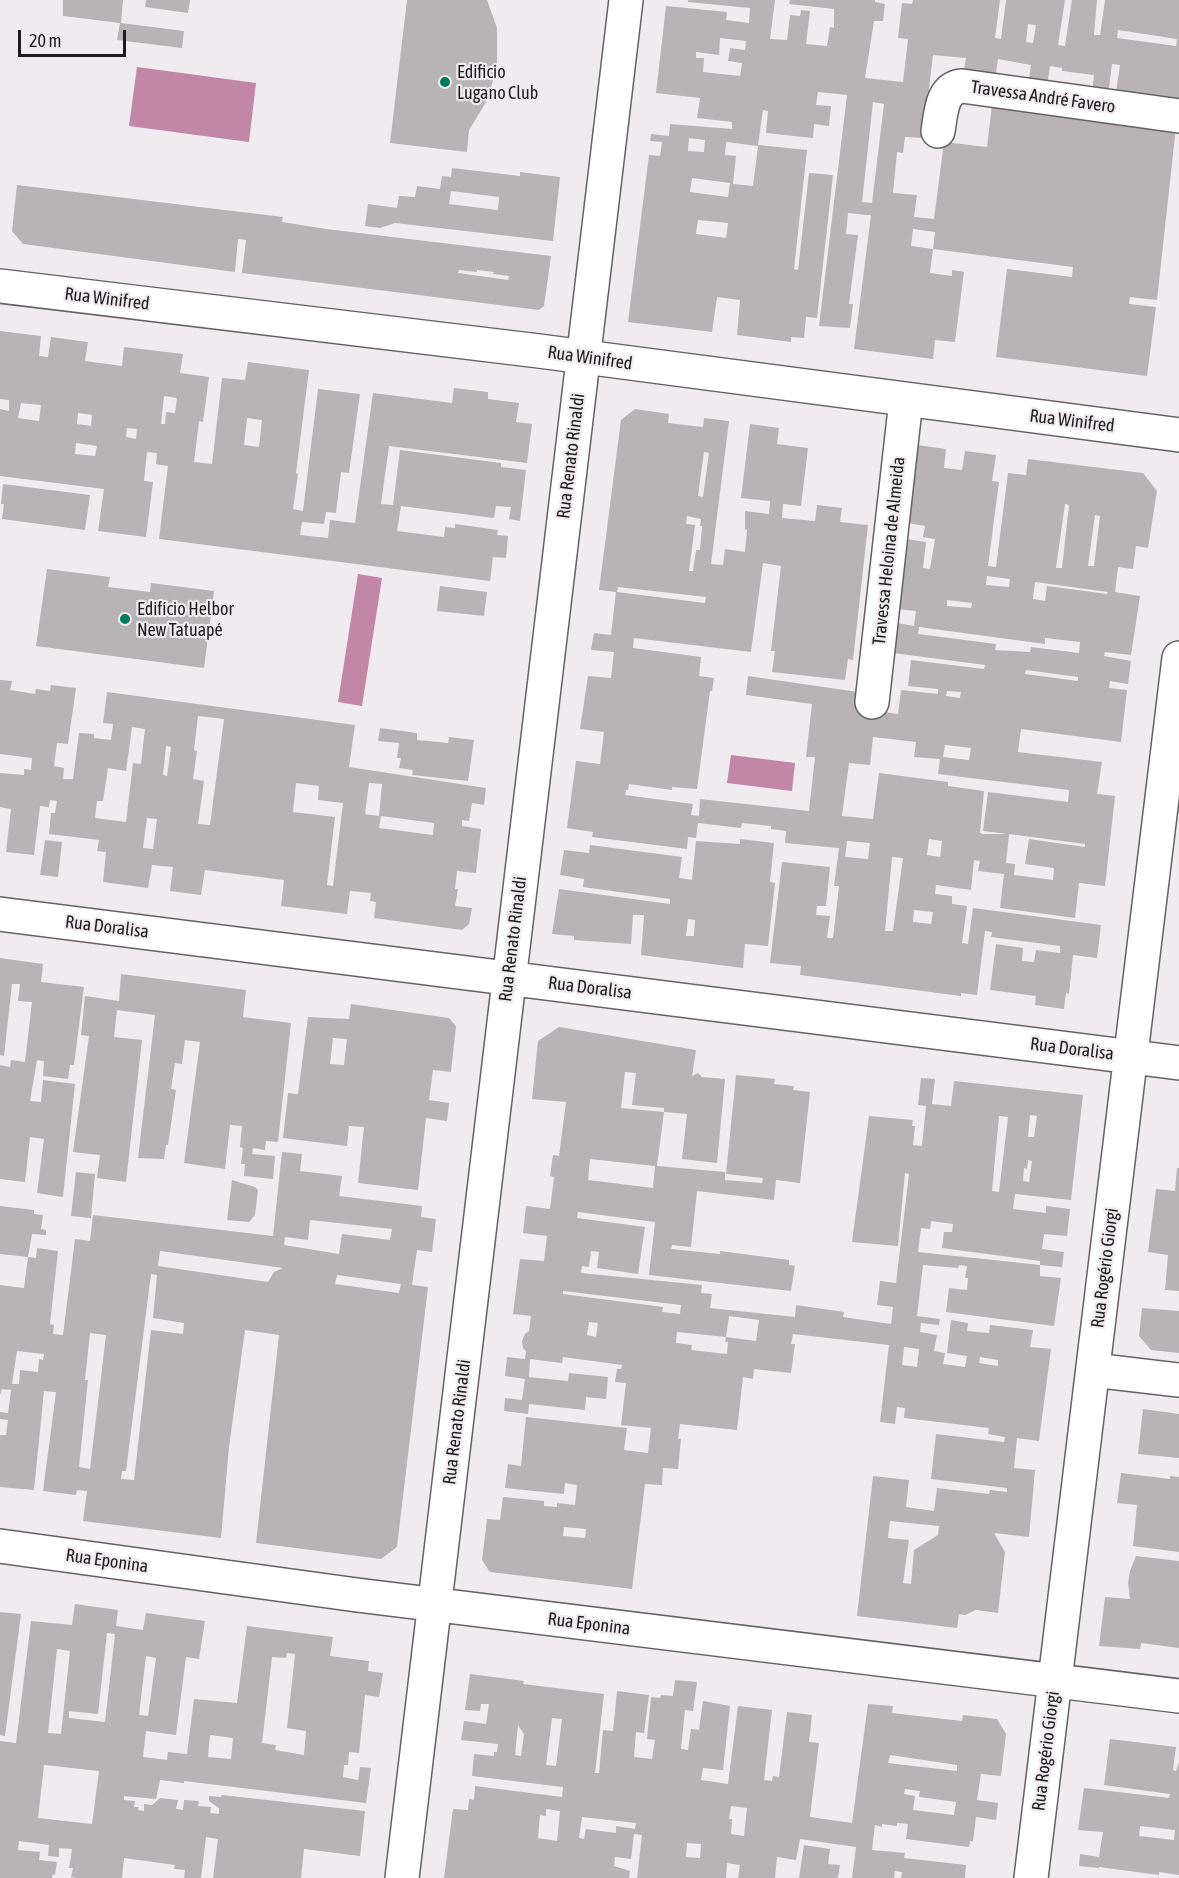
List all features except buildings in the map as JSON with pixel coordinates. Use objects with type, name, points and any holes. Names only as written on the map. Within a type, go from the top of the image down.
[{"type":"street","name":"Rua Renato Rinaldi","points":[[402,1878],[626,0]]},
{"type":"street","name":"Travessa André Favero","points":[[938,131],[944,100],[953,88],[962,86],[1179,116]]},
{"type":"street","name":"Rua Winifred","points":[[0,286],[583,357],[1179,435]]},
{"type":"street","name":"Travessa Heloina de Almeida","points":[[872,702],[906,400]]},
{"type":"street","name":"Rua Rogério Giorgi","points":[[1031,1878],[1179,658]]},
{"type":"street","name":"Rua Doralisa","points":[[0,914],[1179,1063]]},
{"type":"street","points":[[1093,1370],[1179,1380]]},
{"type":"street","name":"Rua Eponina","points":[[0,1546],[436,1605],[1179,1696]]},
{"type":"shaded area","points":[[137,67],[256,83],[249,142],[129,126]]},
{"type":"shaded area","points":[[358,574],[382,578],[362,706],[338,702]]},
{"type":"shaded area","points":[[731,755],[795,763],[792,791],[727,783]]},
{"type":"place","name":"Edificio Lugano Club","points":[[445,82]]},
{"type":"place","name":"Edifício Helbor New Tatuapé","points":[[125,619]]}]
